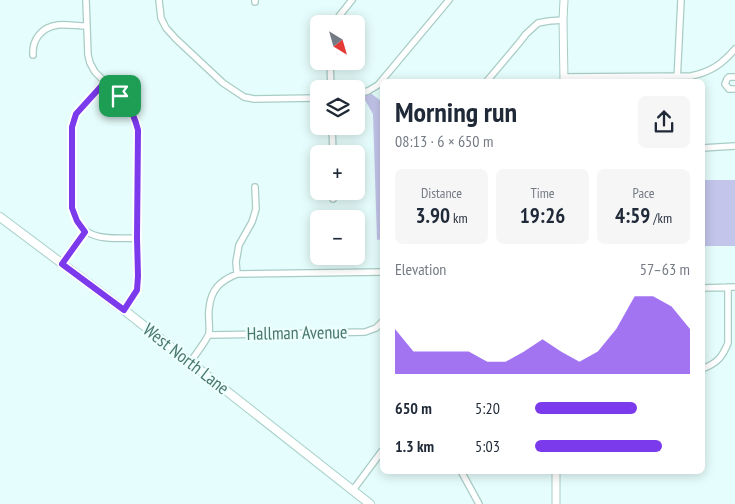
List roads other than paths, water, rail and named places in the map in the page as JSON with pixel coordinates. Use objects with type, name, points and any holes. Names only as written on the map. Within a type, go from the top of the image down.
[{"type":"main road","name":"West North Lane","points":[[0,217],[124,310],[370,504]]},
{"type":"street","points":[[86,0],[86,26],[90,63],[105,82],[130,107],[138,130],[137,290],[124,310]]},
{"type":"street","points":[[159,0],[161,18],[166,28],[187,51],[236,92],[244,97],[254,99],[310,98]]},
{"type":"street","points":[[339,15],[352,0]]},
{"type":"street","points":[[383,79],[449,0]]},
{"type":"street","points":[[564,0],[564,79],[584,77],[678,78],[691,76],[704,73],[716,67],[735,48]]},
{"type":"street","points":[[678,78],[681,0]]},
{"type":"street","points":[[489,79],[526,34],[538,23],[563,20]]},
{"type":"street","points":[[32,54],[32,47],[36,37],[47,29],[57,25],[86,26]]},
{"type":"street","points":[[580,79],[584,77]]},
{"type":"street","points":[[735,77],[729,77],[725,84],[729,89],[735,89]]},
{"type":"street","points":[[105,82],[76,114],[72,127],[72,208],[77,221],[85,232],[103,238],[137,238]]},
{"type":"street","points":[[365,92],[380,83]]},
{"type":"street","points":[[705,148],[735,146]]},
{"type":"street","points":[[237,274],[236,262],[239,245],[252,222],[256,209],[255,187]]},
{"type":"street","points":[[62,264],[85,232]]},
{"type":"street","points":[[190,363],[209,334],[209,309],[212,293],[218,285],[228,278],[237,274],[380,272]]},
{"type":"street","points":[[705,288],[732,287],[728,343],[720,358],[713,365],[705,368]]},
{"type":"street","name":"Hallman Avenue","points":[[209,334],[364,332],[376,328],[380,324]]},
{"type":"street","points":[[352,490],[380,454]]},
{"type":"street","points":[[463,474],[479,504]]},
{"type":"street","points":[[556,474],[556,504]]}]
